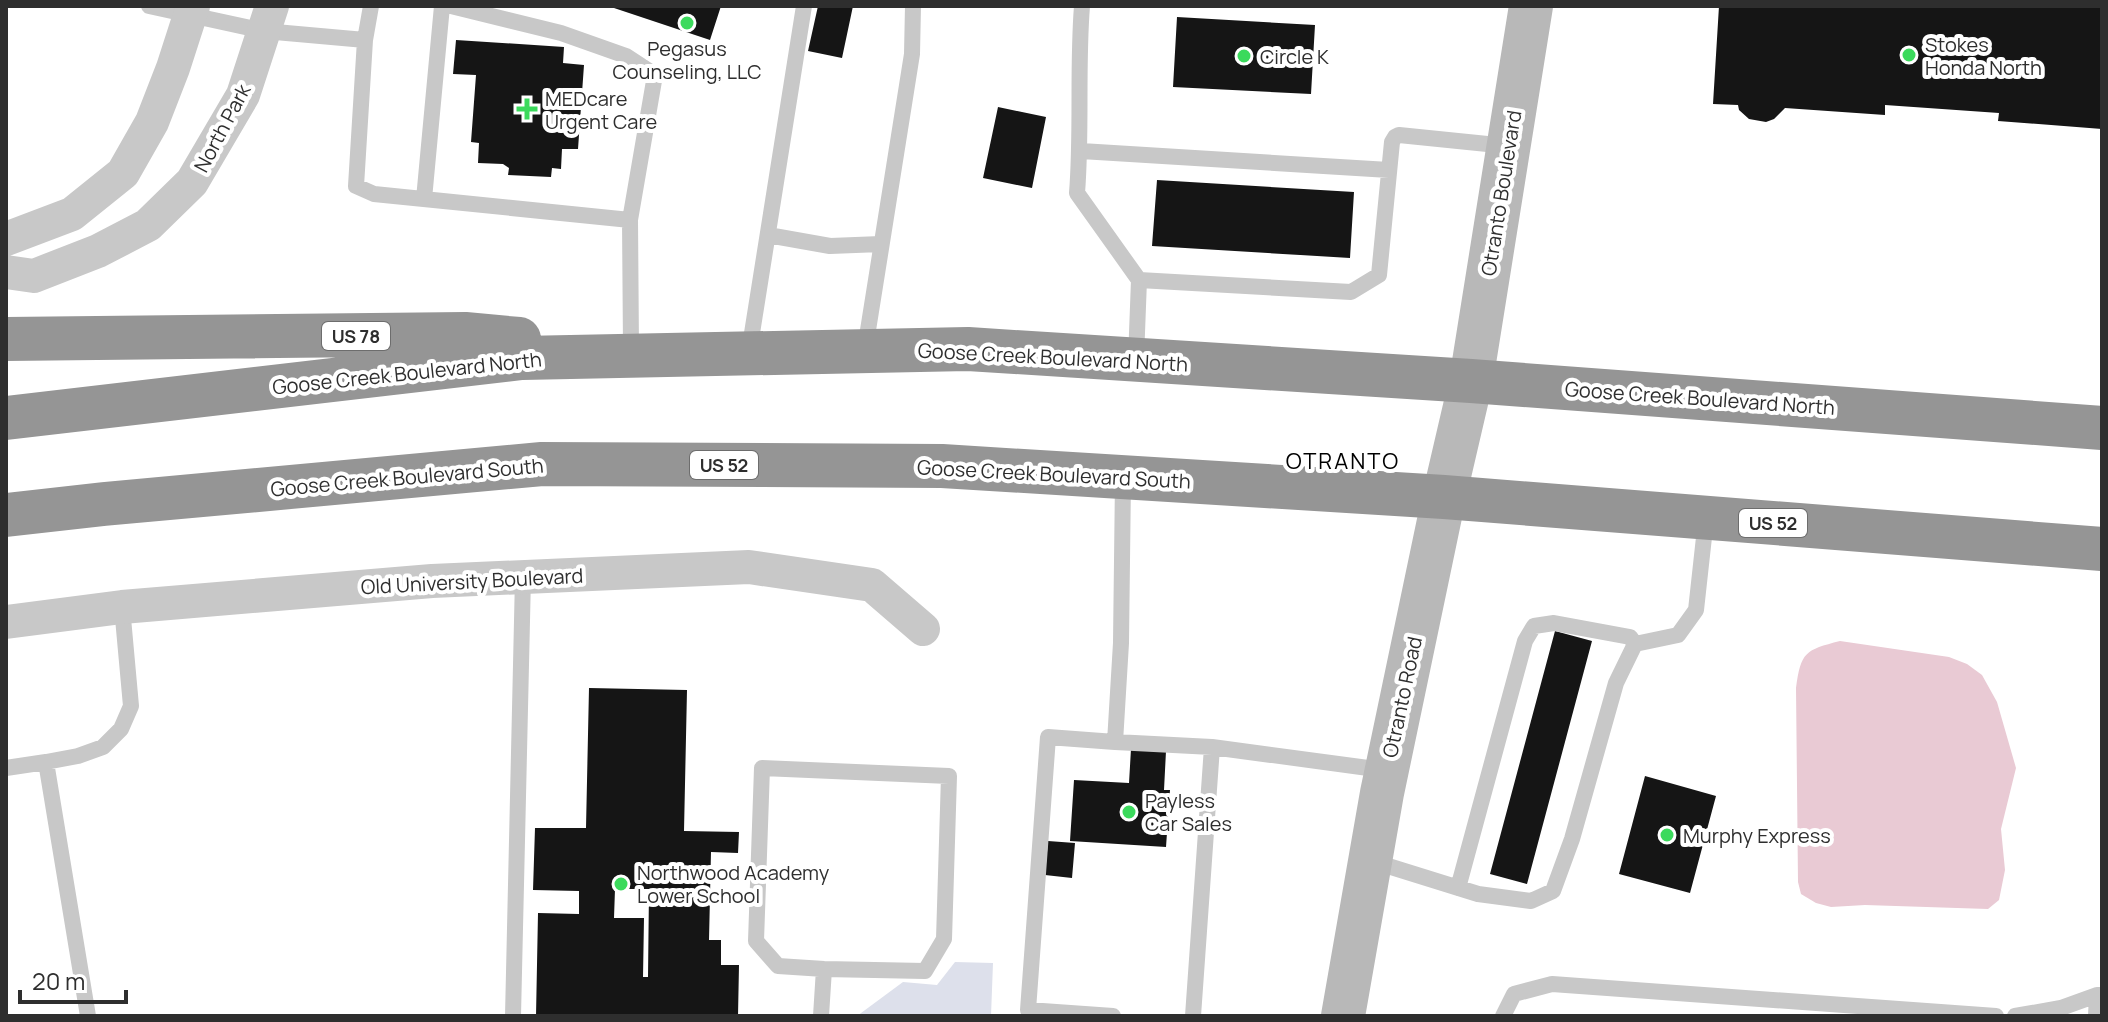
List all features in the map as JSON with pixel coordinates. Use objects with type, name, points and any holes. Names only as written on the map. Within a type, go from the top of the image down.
[{"type":"highway","name":"US 78","points":[[6,339],[465,334],[705,354]]},
{"type":"highway","name":"Goose Creek Boulevard North","points":[[6,418],[522,358],[968,349],[1471,381],[2102,428]]},
{"type":"highway","name":"Goose Creek Boulevard South","points":[[6,515],[542,464],[942,466],[1444,497],[2102,549]]},
{"type":"street","name":"Otranto Boulevard","points":[[1471,381],[1531,6]]},
{"type":"street","points":[[6,239],[72,214],[123,173],[152,122],[191,11]]},
{"type":"street","name":"North Park","points":[[6,272],[34,276],[98,251],[148,225],[192,182],[243,95],[268,19]]},
{"type":"street","name":"Otranto Road","points":[[1343,1016],[1387,770],[1471,381]]},
{"type":"street","name":"Old University Boulevard","points":[[6,622],[122,607],[432,581],[749,567],[872,585],[923,629]]},
{"type":"lane","points":[[149,6],[268,19],[365,40]]},
{"type":"lane","points":[[371,6],[365,40],[356,186],[374,194],[630,220]]},
{"type":"lane","points":[[424,199],[442,6]]},
{"type":"lane","points":[[451,6],[561,33],[626,56],[655,75],[630,220],[631,348]]},
{"type":"lane","points":[[749,353],[804,6]]},
{"type":"lane","points":[[865,351],[912,54],[913,6]]},
{"type":"lane","points":[[1082,6],[1081,151],[1077,193],[1139,280],[1136,359]]},
{"type":"lane","points":[[1139,280],[1351,292],[1379,275],[1392,142],[1395,137],[1509,146]]},
{"type":"lane","points":[[1081,151],[1389,170]]},
{"type":"lane","points":[[768,235],[830,246],[881,244]]},
{"type":"lane","points":[[1115,742],[1121,643],[1123,478]]},
{"type":"lane","points":[[1635,644],[1678,635],[1696,610],[1706,518]]},
{"type":"lane","points":[[513,1016],[523,577]]},
{"type":"lane","points":[[6,768],[78,756],[103,747],[121,729],[131,706],[122,607]]},
{"type":"lane","points":[[1458,888],[1525,641],[1534,626],[1554,623],[1630,637],[1635,644]]},
{"type":"lane","points":[[1370,860],[1478,894],[1531,901],[1553,891],[1572,839],[1616,683],[1635,644]]},
{"type":"lane","points":[[1113,1016],[1028,1010],[1048,737],[1212,747],[1387,770]]},
{"type":"lane","points":[[1193,1016],[1212,747]]},
{"type":"lane","points":[[46,762],[88,1016]]},
{"type":"lane","points":[[762,768],[949,776],[944,939],[925,971],[824,969],[778,966],[756,941],[762,768]]},
{"type":"lane","points":[[821,1016],[824,969]]},
{"type":"lane","points":[[1503,1016],[1514,994],[1552,984],[1996,1016]]},
{"type":"lane","points":[[2015,1016],[2061,1008],[2100,995],[2096,1016]]},
{"type":"shaded area","points":[[1840,641],[1949,657],[1967,664],[1982,675],[1997,702],[2016,768],[2001,829],[2005,870],[1999,900],[1988,909],[1865,905],[1831,907],[1801,894],[1798,882],[1796,688],[1800,667],[1807,654]]},
{"type":"shaded area","points":[[955,962],[993,963],[991,1016],[857,1016],[903,982],[937,985]]},
{"type":"building","name":"Pegasus Counseling, LLC","points":[[608,6],[721,6],[710,40]]},
{"type":"building","points":[[818,6],[853,6],[842,58],[808,51]]},
{"type":"building","name":"Stokes Honda North","points":[[1719,6],[2102,6],[2102,129],[1998,121],[1999,113],[1885,105],[1885,115],[1785,108],[1766,122],[1749,119],[1738,105],[1713,104]]},
{"type":"building","name":"Circle K","points":[[1177,17],[1315,25],[1311,94],[1173,87]]},
{"type":"building","name":"MEDcare Urgent Care","points":[[456,40],[564,47],[563,63],[584,65],[578,149],[562,149],[561,169],[552,168],[551,177],[508,175],[509,168],[503,164],[478,163],[479,143],[471,142],[476,75],[453,74]]},
{"type":"building","points":[[998,107],[1046,117],[1032,188],[983,178]]},
{"type":"building","points":[[1157,180],[1354,192],[1350,258],[1152,246]]},
{"type":"building","points":[[1555,631],[1592,641],[1527,884],[1490,874]]},
{"type":"building","points":[[589,688],[687,690],[684,831],[739,832],[738,853],[711,852],[709,940],[721,940],[721,965],[739,965],[738,1016],[536,1016],[538,913],[579,914],[579,891],[533,890],[535,828],[586,828]],"holes":[[[615,889],[649,889],[648,977],[643,977],[644,918],[614,918]]]},
{"type":"building","points":[[1131,749],[1166,751],[1164,790],[1170,790],[1166,847],[1070,841],[1074,780],[1129,783]]},
{"type":"building","name":"Murphy Express","points":[[1645,776],[1716,796],[1690,893],[1619,874]]},
{"type":"building","points":[[1048,841],[1075,843],[1072,878],[1045,875]]},
{"type":"place","name":"Pegasus Counseling, LLC","points":[[687,23]]},
{"type":"place","name":"Stokes Honda North","points":[[1909,55]]},
{"type":"place","name":"Circle K","points":[[1244,56]]},
{"type":"place","name":"MEDcare Urgent Care","points":[[527,109]]},
{"type":"place","name":"Payless Car Sales","points":[[1129,812]]},
{"type":"place","name":"Murphy Express","points":[[1667,835]]},
{"type":"place","name":"Northwood Academy Lower School","points":[[621,884]]},
{"type":"district","name":"OTRANTO","points":[[1343,461]]}]
